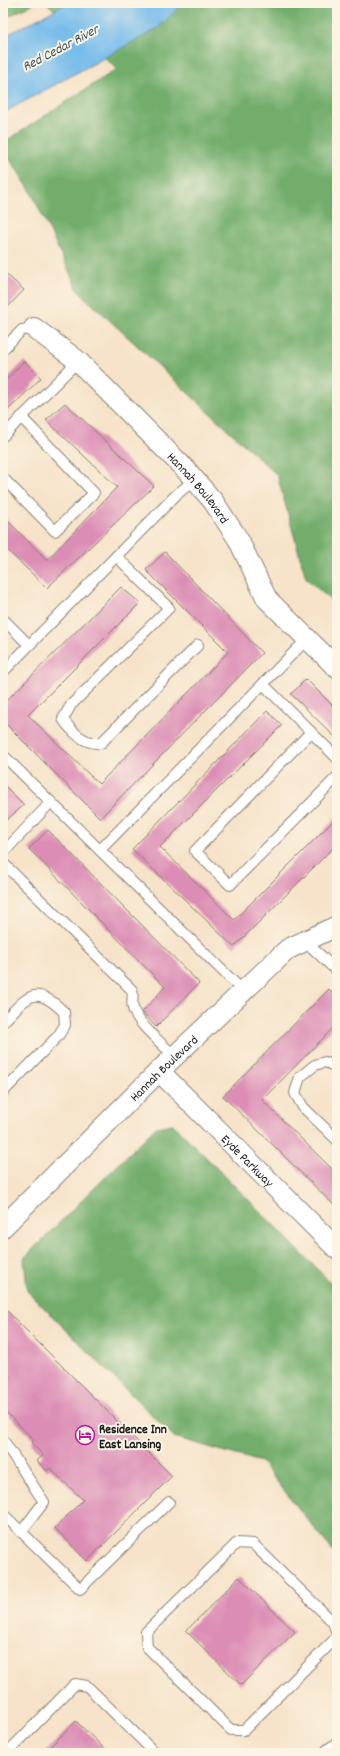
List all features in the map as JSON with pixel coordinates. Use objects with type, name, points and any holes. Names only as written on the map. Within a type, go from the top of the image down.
[{"type":"street","name":"Hannah Boulevard","points":[[34,328],[78,361],[213,501],[238,539],[267,599],[337,668]]},
{"type":"street","name":"Hannah Boulevard","points":[[3,1227],[158,1071],[288,949],[337,926]]},
{"type":"street","name":"Eyde Parkway","points":[[158,1071],[337,1249]]},
{"type":"street","points":[[331,1753],[337,1749]]},
{"type":"lane","points":[[3,349],[22,330],[34,328]]},
{"type":"lane","points":[[3,436],[78,361]]},
{"type":"lane","points":[[3,478],[55,530],[94,493],[21,417]]},
{"type":"lane","points":[[3,672],[175,496],[194,480]]},
{"type":"lane","points":[[116,556],[169,608],[71,705],[63,719],[68,727],[80,737],[95,743],[101,743],[198,644]]},
{"type":"lane","points":[[3,620],[29,645]]},
{"type":"lane","points":[[100,850],[307,639]]},
{"type":"lane","points":[[263,684],[337,758]]},
{"type":"lane","points":[[311,732],[195,851],[230,885],[337,777]]},
{"type":"lane","points":[[3,755],[243,991]]},
{"type":"lane","points":[[3,853],[51,802]]},
{"type":"lane","points":[[3,863],[132,990],[134,997],[132,1006],[136,1017],[174,1056]]},
{"type":"lane","points":[[305,941],[337,971]]},
{"type":"lane","points":[[3,1022],[27,998],[41,995],[54,1002],[64,1012],[65,1025],[58,1036],[3,1092]]},
{"type":"lane","points":[[337,1067],[325,1062],[315,1065],[300,1077],[295,1093],[303,1107],[337,1140]]},
{"type":"lane","points":[[3,1440],[44,1502],[21,1532]]},
{"type":"lane","points":[[3,1514],[80,1589],[169,1502]]},
{"type":"lane","points":[[337,1633],[333,1622],[253,1544],[236,1544],[146,1632],[147,1647],[231,1730],[244,1730],[337,1637]]},
{"type":"lane","points":[[7,1753],[75,1684],[87,1686],[155,1753]]},
{"type":"green space","points":[[3,3],[35,3],[3,19]]},
{"type":"green space","points":[[47,3],[337,3],[337,606],[306,578],[277,475],[79,292],[30,190],[3,149],[3,143],[117,69]]},
{"type":"green space","points":[[173,1124],[337,1289],[337,1556],[261,1462],[174,1437],[27,1291],[24,1258],[156,1127]]},
{"type":"water","name":"Red Cedar River","points":[[68,3],[183,3],[157,29],[3,113],[3,37]]},
{"type":"building","points":[[3,271],[24,290],[3,312]]},
{"type":"building","points":[[24,361],[41,378],[3,415],[3,383]]},
{"type":"building","points":[[65,403],[154,486],[47,588],[3,546],[3,516],[47,560],[117,487],[46,420]]},
{"type":"building","points":[[165,552],[262,653],[100,818],[3,721],[3,704],[121,587],[140,603],[28,715],[99,784],[228,652],[146,570]]},
{"type":"building","points":[[306,679],[337,710],[337,739],[291,694]]},
{"type":"building","points":[[267,711],[282,725],[160,847],[234,920],[337,817],[337,844],[234,947],[132,849]]},
{"type":"building","points":[[3,784],[24,805],[3,823]]},
{"type":"building","points":[[48,830],[199,983],[156,1027],[142,1012],[165,987],[29,849]]},
{"type":"building","points":[[329,989],[337,997],[337,1024],[262,1100],[337,1174],[337,1208],[223,1096]]},
{"type":"building","name":"Residence Inn East Lansing","points":[[3,1307],[172,1476],[87,1561],[55,1528],[83,1500],[50,1468],[47,1471],[37,1461],[43,1455],[31,1443],[34,1440],[3,1409],[3,1384],[10,1377],[3,1369]]},
{"type":"building","points":[[239,1577],[295,1632],[241,1685],[186,1631]]},
{"type":"building","points":[[76,1721],[109,1753],[44,1753]]},
{"type":"place","name":"Residence Inn East Lansing","points":[[85,1435]]}]
